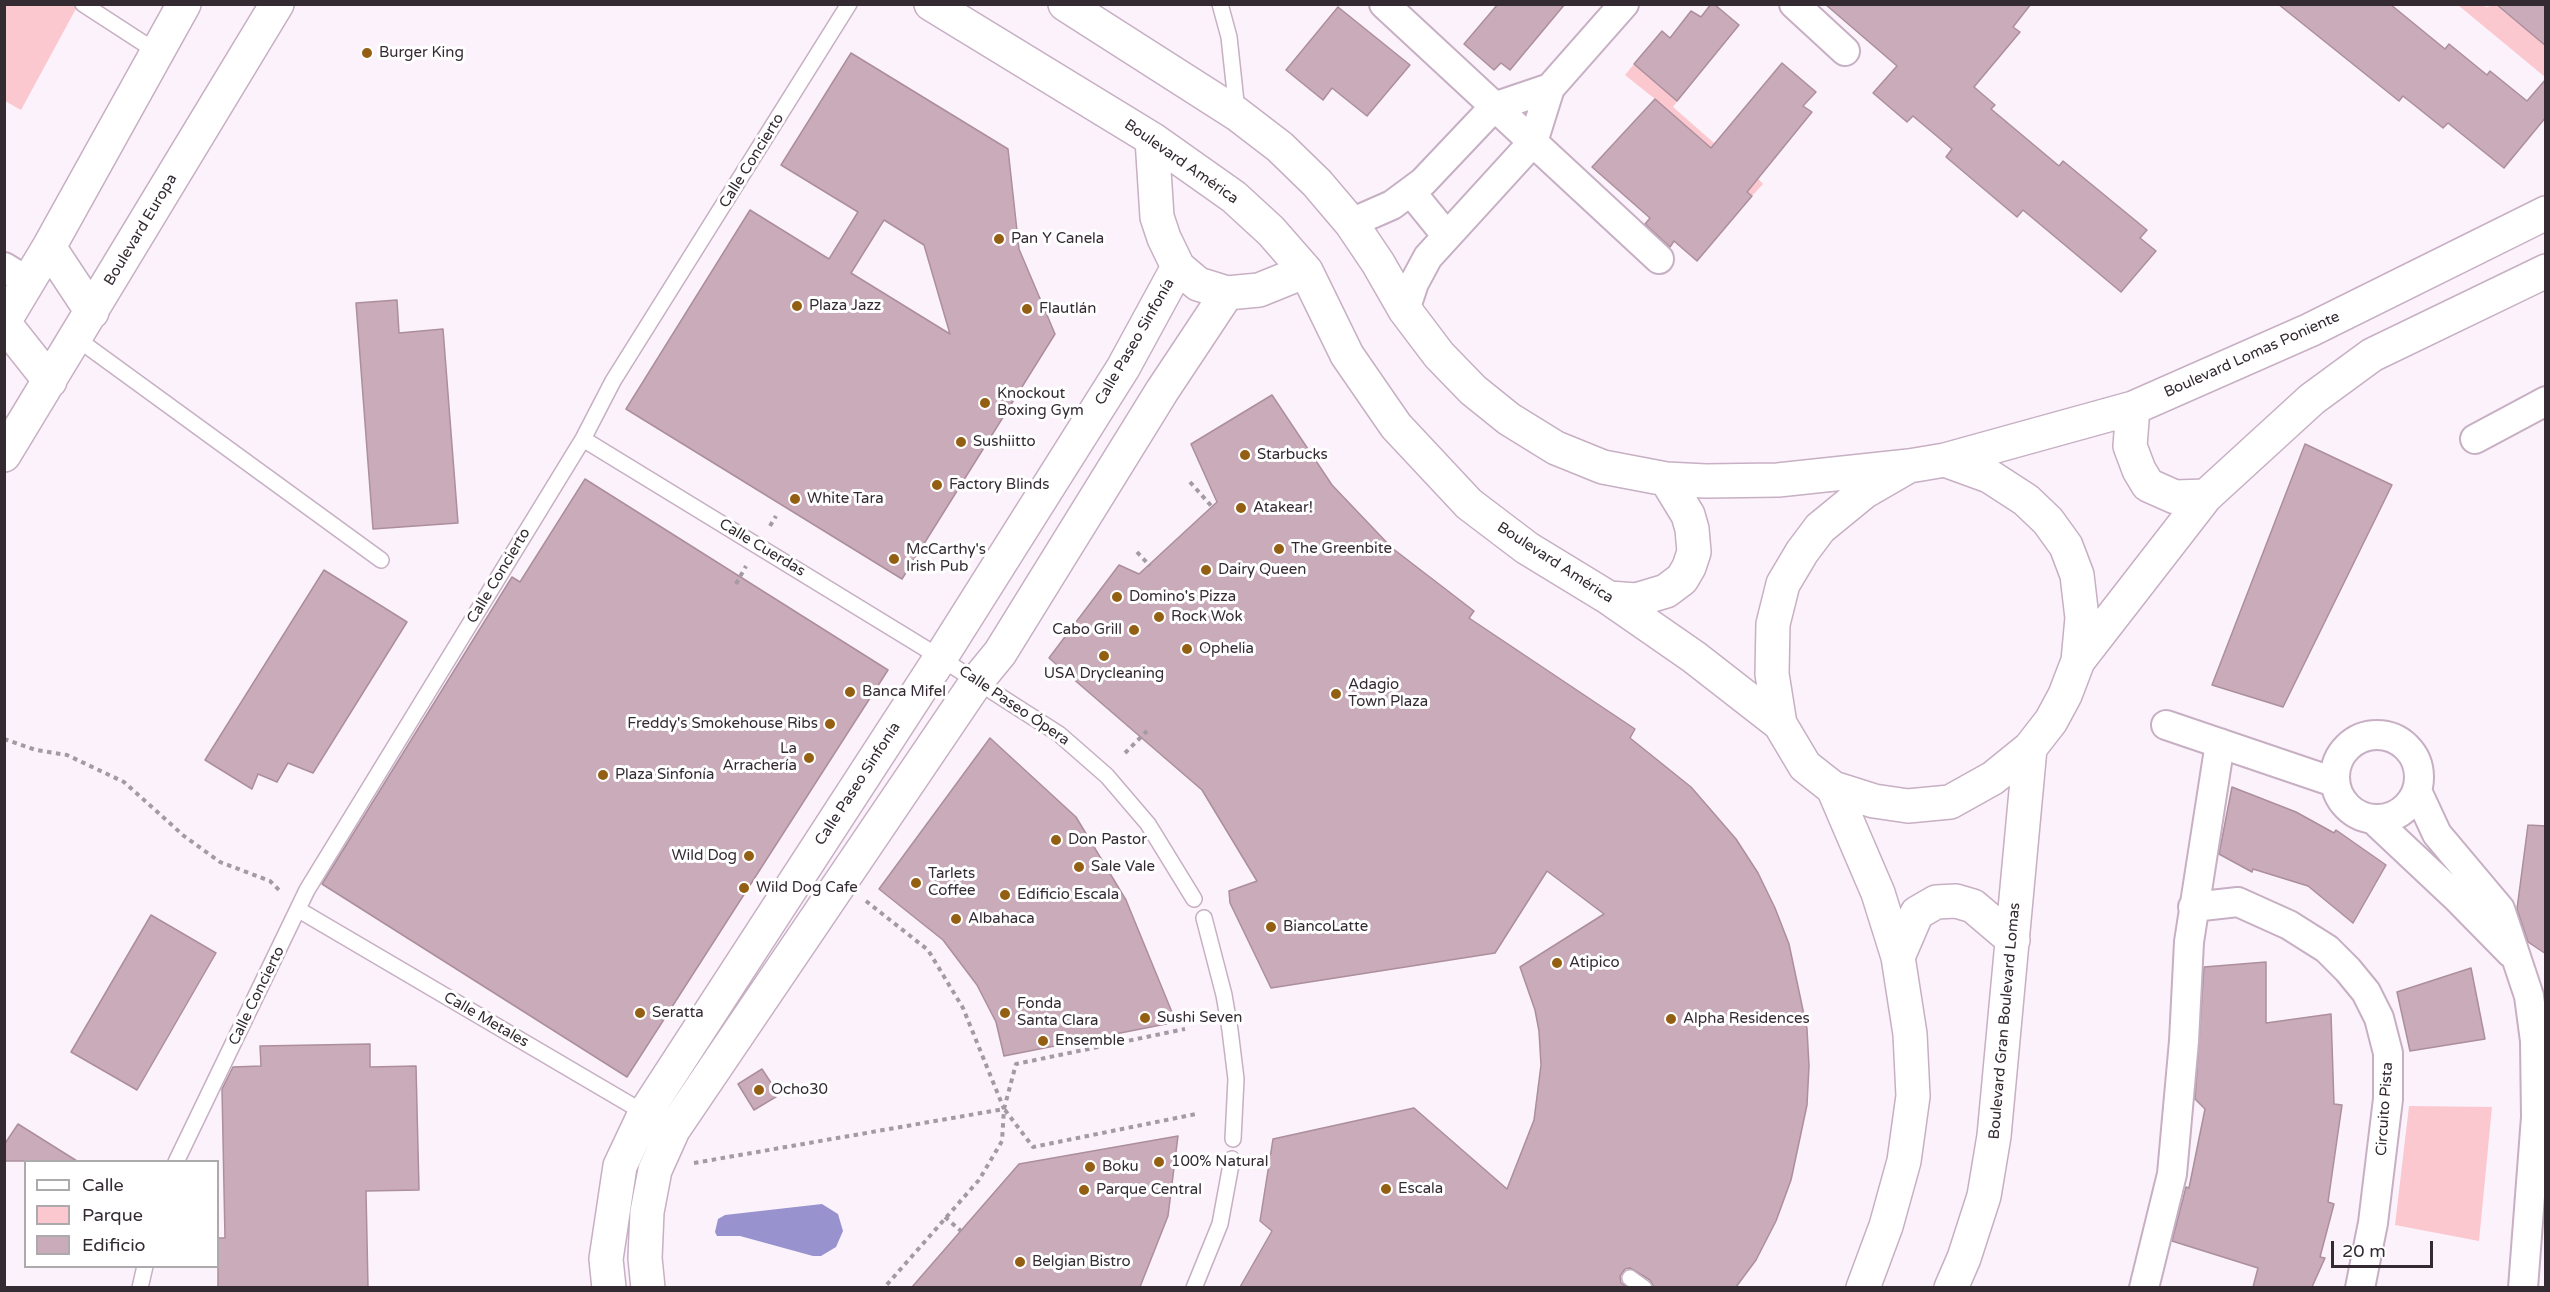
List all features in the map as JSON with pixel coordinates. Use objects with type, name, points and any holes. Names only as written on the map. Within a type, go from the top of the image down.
[{"type":"main road","points":[[50,381],[4,323],[16,274],[49,247],[184,4]]},
{"type":"main road","name":"Boulevard Europa","points":[[4,455],[277,4]]},
{"type":"main road","name":"Boulevard América","points":[[931,4],[1152,138],[1234,197],[1270,231],[1306,271],[1347,355],[1404,435],[1469,504],[1527,548],[1609,598],[1694,657],[1780,724]]},
{"type":"main road","points":[[1065,4],[1237,114],[1287,154],[1317,183],[1351,223],[1378,263],[1404,310],[1452,369],[1473,390],[1509,419],[1556,448],[1603,467],[1666,478],[1706,481],[1778,480],[1909,465]]},
{"type":"main road","name":"Calle Paseo Sinfonía","points":[[1152,138],[1158,217],[1164,238],[1179,267],[1198,285],[1227,293],[1259,290],[1306,271]]},
{"type":"main road","name":"Boulevard Lomas Poniente","points":[[1909,465],[1945,460],[2133,408],[2310,330],[2546,213]]},
{"type":"main road","points":[[49,247],[84,325]]},
{"type":"main road","name":"Calle Paseo Sinfonía","points":[[609,1287],[606,1259],[620,1167],[645,1113],[941,657],[1123,368],[1179,267]]},
{"type":"main road","points":[[2078,661],[2206,496],[2312,399],[2372,355],[2546,271]]},
{"type":"main road","points":[[648,1287],[645,1258],[647,1212],[655,1170],[673,1130],[977,681],[1000,653],[1162,391],[1227,293]]},
{"type":"main road","points":[[2133,408],[2130,446],[2139,470],[2148,485],[2175,497],[2206,496]]},
{"type":"main road","points":[[1909,465],[1864,492],[1820,528],[1802,552],[1783,584],[1773,624],[1772,674],[1780,724],[1805,766],[1833,788],[1874,801],[1908,806],[1950,802],[1993,778],[2030,748],[2051,721],[2065,695],[2078,661],[2082,618],[2077,575],[2066,546],[2048,521],[2026,500],[1989,476],[1945,460]]},
{"type":"main road","points":[[1609,598],[1636,600],[1666,591],[1682,579],[1689,567],[1694,552],[1692,529],[1688,515],[1666,478]]},
{"type":"main road","name":"Boulevard Gran Boulevard Lomas","points":[[1952,1287],[1984,1196],[1994,1137],[2030,748]]},
{"type":"main road","points":[[1833,788],[1878,893],[1898,957],[1910,1034],[1912,1096],[1904,1161],[1886,1226],[1863,1287]]},
{"type":"main road","points":[[1898,957],[1917,913],[1936,902],[1956,901],[1973,906],[2013,940]]},
{"type":"street","points":[[1384,4],[1659,259]]},
{"type":"street","points":[[1404,310],[1414,283],[1428,257],[1533,142],[1550,88],[1624,4]]},
{"type":"street","points":[[1794,4],[1845,51]]},
{"type":"street","points":[[1351,223],[1392,205],[1411,192],[1494,107],[1550,88]]},
{"type":"street","points":[[1411,192],[1446,235]]},
{"type":"street","points":[[2475,439],[2546,401]]},
{"type":"street","points":[[2166,725],[2334,782]]},
{"type":"street","points":[[2375,734],[2395,739],[2411,751],[2418,764],[2420,778],[2417,791],[2400,813],[2387,818],[2373,819],[2359,815],[2347,807],[2339,796],[2334,782],[2335,768],[2344,750],[2361,737],[2375,734]]},
{"type":"street","points":[[2144,1287],[2172,1174],[2193,907],[2220,743]]},
{"type":"street","points":[[2417,791],[2437,834],[2500,909],[2529,996],[2535,1041],[2536,1117],[2523,1287]]},
{"type":"street","points":[[2373,819],[2456,897],[2518,961]]},
{"type":"street","name":"Circuito Pista","points":[[2193,907],[2238,902],[2289,926],[2327,949],[2348,970],[2366,992],[2379,1018],[2388,1053],[2388,1099],[2373,1223],[2360,1287]]},
{"type":"lane","points":[[83,4],[157,52]]},
{"type":"lane","name":"Calle Concierto","points":[[176,1160],[307,890],[583,439],[613,381],[849,4]]},
{"type":"lane","points":[[1220,4],[1229,37],[1237,114]]},
{"type":"lane","points":[[84,325],[381,560]]},
{"type":"lane","name":"Calle Cuerdas","points":[[583,439],[941,657]]},
{"type":"lane","name":"Calle Paseo Ópera","points":[[941,657],[1059,734],[1107,776],[1148,824],[1194,899]]},
{"type":"lane","name":"Calle Metales","points":[[299,910],[673,1130]]},
{"type":"lane","points":[[1204,918],[1224,995],[1230,1030],[1236,1079],[1233,1139]]},
{"type":"lane","points":[[1194,1287],[1220,1224],[1232,1159]]},
{"type":"lane","points":[[140,1287],[145,1268]]},
{"type":"lane","points":[[1630,1278],[1644,1287]]},
{"type":"path","points":[[1190,483],[1214,508]]},
{"type":"path","points":[[1137,552],[1150,566]]},
{"type":"path","points":[[1125,753],[1147,731]]},
{"type":"path","points":[[4,739],[36,750],[67,755],[124,782],[184,836],[220,862],[270,881],[283,894]]},
{"type":"path","points":[[865,900],[928,950],[963,1008],[1004,1109],[1033,1147],[1196,1114]]},
{"type":"path","points":[[884,1287],[979,1180],[1002,1141],[1004,1109],[1016,1064],[1185,1029]]},
{"type":"path","points":[[655,1170],[1004,1109]]},
{"type":"path","points":[[945,1217],[961,1231]]},
{"type":"green space","points":[[5,5],[78,5],[21,110],[5,101]]},
{"type":"green space","points":[[2458,5],[2486,7],[2496,5],[2540,41],[2545,38],[2545,77]]},
{"type":"green space","points":[[1634,64],[1658,85],[1681,96],[1673,107],[1714,143],[1720,137],[1763,184],[1752,196],[1735,182],[1655,99],[1625,75]]},
{"type":"green space","points":[[2409,1106],[2492,1107],[2479,1241],[2395,1225]]},
{"type":"shaded area","points":[[822,1204],[838,1214],[843,1231],[836,1247],[821,1256],[813,1256],[740,1236],[717,1236],[715,1232],[718,1219],[725,1215]]},
{"type":"building","points":[[1498,4],[1565,4],[1510,70],[1501,63],[1494,70],[1464,44]]},
{"type":"building","points":[[1711,4],[1714,4],[1739,25],[1677,101],[1634,64],[1662,31],[1670,38],[1691,11],[1701,17]]},
{"type":"building","points":[[1825,4],[2031,4],[2013,27],[2020,32],[1974,87],[1995,105],[1991,109],[2059,166],[2063,161],[2147,230],[2140,238],[2156,251],[2121,292],[2023,210],[2017,217],[1946,157],[1952,149],[1913,116],[1907,122],[1873,93],[1897,66]]},
{"type":"building","points":[[2278,4],[2390,4],[2445,49],[2449,44],[2487,75],[2490,71],[2527,101],[2546,79],[2546,117],[2504,168],[2448,123],[2443,128],[2403,96],[2399,101]]},
{"type":"building","points":[[2496,4],[2546,4],[2546,46]]},
{"type":"building","points":[[1338,7],[1410,65],[1367,116],[1332,88],[1323,100],[1286,70]]},
{"type":"building","name":"Plaza Jazz","points":[[851,53],[1008,149],[1019,249],[1055,334],[902,579],[626,409],[750,210],[829,259],[858,212],[781,165]],"holes":[[[884,220],[924,245],[950,334],[851,273]]]},
{"type":"building","points":[[1782,63],[1816,92],[1803,106],[1812,112],[1747,192],[1752,196],[1697,261],[1674,241],[1670,247],[1645,224],[1650,218],[1592,167],[1655,99],[1711,148]]},
{"type":"building","points":[[397,300],[399,333],[443,329],[458,523],[373,529],[356,303]]},
{"type":"building","points":[[1272,395],[1332,485],[1392,548],[1474,611],[1469,618],[1635,729],[1630,738],[1691,787],[1736,839],[1758,873],[1789,944],[1807,1029],[1809,1066],[1807,1105],[1791,1180],[1776,1221],[1756,1260],[1736,1287],[1654,1287],[1650,1280],[1630,1268],[1625,1269],[1620,1276],[1621,1283],[1627,1287],[1240,1287],[1272,1231],[1260,1221],[1273,1139],[1414,1108],[1507,1189],[1534,1120],[1541,1065],[1535,1010],[1520,967],[1604,914],[1547,871],[1495,953],[1271,988],[1230,903],[1229,891],[1257,881],[1202,790],[1049,658],[1119,565],[1139,574],[1217,502],[1191,444]]},
{"type":"building","points":[[2305,444],[2392,485],[2283,707],[2212,685]]},
{"type":"building","name":"Plaza Sinfonía","points":[[585,479],[888,670],[627,1077],[322,884],[512,577],[520,582]]},
{"type":"building","points":[[324,570],[407,622],[313,773],[288,763],[277,782],[258,774],[252,789],[205,760]]},
{"type":"building","name":"Edificio Escala","points":[[990,738],[1076,817],[1126,900],[1176,1022],[1004,1056],[996,1022],[977,985],[943,940],[879,889]]},
{"type":"building","points":[[2232,787],[2296,812],[2334,833],[2336,830],[2386,865],[2353,923],[2308,886],[2253,869],[2252,872],[2219,854]]},
{"type":"building","points":[[2528,825],[2546,826],[2546,954],[2528,942],[2517,909]]},
{"type":"building","points":[[151,915],[216,953],[137,1090],[71,1052]]},
{"type":"building","points":[[2266,962],[2266,1023],[2331,1014],[2334,1104],[2342,1105],[2328,1202],[2334,1204],[2320,1257],[2325,1258],[2312,1287],[2253,1287],[2258,1268],[2172,1241],[2186,1187],[2189,1188],[2205,1109],[2195,1099],[2204,967]]},
{"type":"building","points":[[2471,968],[2485,1039],[2410,1051],[2397,992]]},
{"type":"building","points":[[370,1044],[370,1067],[416,1066],[419,1190],[366,1191],[368,1287],[218,1287],[219,1238],[225,1238],[222,1089],[233,1067],[261,1066],[260,1046]]},
{"type":"building","points":[[762,1069],[779,1095],[754,1110],[738,1084]]},
{"type":"building","points":[[18,1124],[75,1160],[4,1161],[4,1145]]},
{"type":"building","name":"Parque Central","points":[[1178,1136],[1168,1216],[1140,1287],[912,1287],[1019,1164]]},
{"type":"place","name":"Burger King","points":[[367,53]]},
{"type":"place","name":"Pan Y Canela","points":[[999,239]]},
{"type":"place","name":"Plaza Jazz","points":[[797,306]]},
{"type":"place","name":"Flautlán","points":[[1027,309]]},
{"type":"place","name":"Knockout Boxing Gym","points":[[985,403]]},
{"type":"place","name":"Sushiitto","points":[[961,442]]},
{"type":"place","name":"Starbucks","points":[[1245,455]]},
{"type":"place","name":"Factory Blinds","points":[[937,485]]},
{"type":"place","name":"White Tara","points":[[795,499]]},
{"type":"place","name":"Atakear!","points":[[1241,508]]},
{"type":"place","name":"The Greenbite","points":[[1279,549]]},
{"type":"place","name":"McCarthy's Irish Pub","points":[[894,559]]},
{"type":"place","name":"Dairy Queen","points":[[1206,570]]},
{"type":"place","name":"Domino's Pizza","points":[[1117,597]]},
{"type":"place","name":"Rock Wok","points":[[1159,617]]},
{"type":"place","name":"Cabo Grill","points":[[1134,630]]},
{"type":"place","name":"Ophelia","points":[[1187,649]]},
{"type":"place","name":"USA Drycleaning","points":[[1104,656]]},
{"type":"place","name":"Banca Mifel","points":[[850,692]]},
{"type":"place","name":"Adagio Town Plaza","points":[[1336,694]]},
{"type":"place","name":"Freddy's Smokehouse Ribs","points":[[830,724]]},
{"type":"place","name":"La Arrachería","points":[[809,758]]},
{"type":"place","name":"Plaza Sinfonía","points":[[603,775]]},
{"type":"place","name":"Don Pastor","points":[[1056,840]]},
{"type":"place","name":"Wild Dog","points":[[749,856]]},
{"type":"place","name":"Sale Vale","points":[[1079,867]]},
{"type":"place","name":"Tarlets Coffee","points":[[916,883]]},
{"type":"place","name":"Wild Dog Cafe","points":[[744,888]]},
{"type":"place","name":"Edificio Escala","points":[[1005,895]]},
{"type":"place","name":"Albahaca","points":[[956,919]]},
{"type":"place","name":"BiancoLatte","points":[[1271,927]]},
{"type":"place","name":"Atipico","points":[[1557,963]]},
{"type":"place","name":"Seratta","points":[[640,1013]]},
{"type":"place","name":"Fonda Santa Clara","points":[[1005,1013]]},
{"type":"place","name":"Sushi Seven","points":[[1145,1018]]},
{"type":"place","name":"Alpha Residences","points":[[1671,1019]]},
{"type":"place","name":"Ensemble","points":[[1043,1041]]},
{"type":"place","name":"Ocho30","points":[[759,1090]]},
{"type":"place","name":"100% Natural","points":[[1159,1162]]},
{"type":"place","name":"Boku","points":[[1090,1167]]},
{"type":"place","name":"Escala","points":[[1386,1189]]},
{"type":"place","name":"Parque Central","points":[[1084,1190]]},
{"type":"place","name":"Belgian Bistro","points":[[1020,1262]]}]
